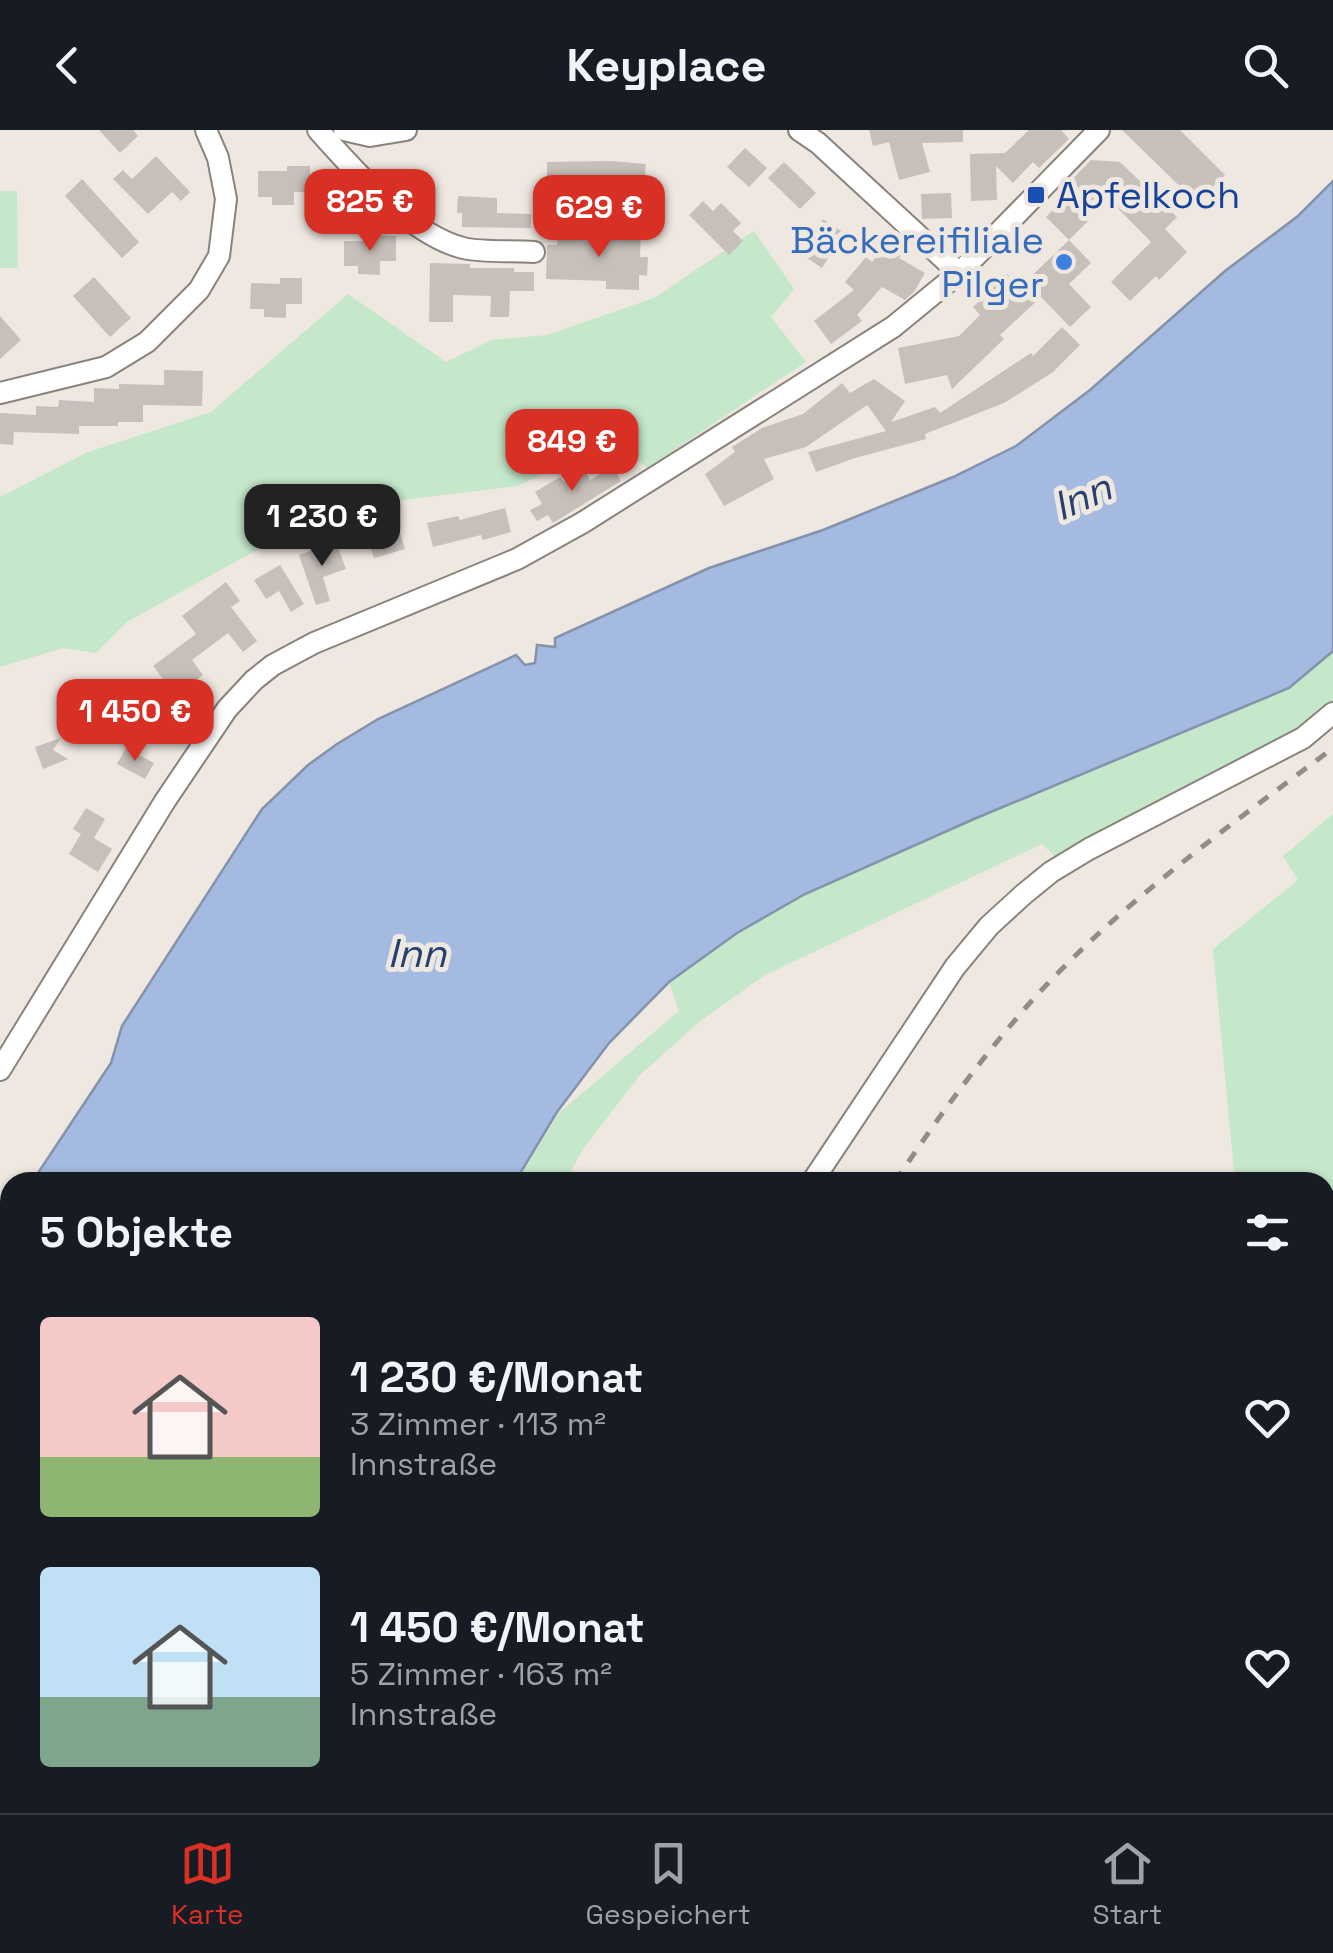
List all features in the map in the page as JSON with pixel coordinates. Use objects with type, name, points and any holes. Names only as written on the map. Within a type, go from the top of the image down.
[{"type":"street","points":[[0,393],[106,367],[147,342],[199,290],[219,256],[226,198],[218,158],[206,130]]},
{"type":"street","points":[[318,130],[410,221],[463,248],[534,252]]},
{"type":"street","points":[[344,130],[370,136],[406,130]]},
{"type":"street","points":[[799,130],[959,273]]},
{"type":"street","points":[[0,1070],[9,1038],[227,709],[254,680],[314,644],[517,559],[582,523],[893,327],[959,273],[1099,130]]},
{"type":"street","points":[[819,1172],[955,968],[989,926],[1024,894],[1050,872],[1088,849],[1303,738],[1333,713]]},
{"type":"green space","points":[[0,191],[17,191],[18,268],[0,268]]},
{"type":"green space","points":[[754,231],[794,289],[771,317],[806,362],[647,468],[610,437],[519,486],[386,502],[253,552],[127,622],[96,653],[63,648],[0,667],[0,497],[88,452],[211,412],[348,294],[446,362],[492,340],[547,335],[654,298]]},
{"type":"green space","points":[[1333,651],[1333,723],[1058,860],[1042,844],[765,975],[699,1022],[640,1075],[583,1149],[570,1172],[523,1172],[559,1113],[679,1011],[669,982],[737,933],[805,894],[1289,688]]},
{"type":"green space","points":[[1333,814],[1333,1172],[1234,1172],[1213,949],[1298,880],[1283,856]]},
{"type":"water","name":"Inn","points":[[1333,181],[1333,651],[1289,688],[805,894],[737,933],[669,982],[609,1043],[557,1112],[521,1172],[39,1172],[111,1063],[122,1026],[262,809],[308,765],[378,719],[516,655],[525,665],[535,663],[537,645],[555,647],[555,638],[709,568],[823,530],[953,477],[1016,446],[1090,390],[1225,271],[1298,216]]},
{"type":"building","points":[[99,130],[133,130],[138,136],[120,153]]},
{"type":"building","points":[[869,130],[963,130],[963,142],[922,143],[930,172],[899,180],[889,142],[873,146]]},
{"type":"building","points":[[1029,130],[1061,130],[1069,139],[1039,168],[1033,162],[1013,183],[996,166],[997,200],[971,201],[970,154],[1005,153]]},
{"type":"building","points":[[1122,130],[1180,130],[1225,175],[1197,203]]},
{"type":"building","points":[[745,148],[767,168],[749,187],[727,167]]},
{"type":"building","points":[[156,156],[190,192],[181,201],[172,192],[148,214],[113,179],[123,170],[132,179]]},
{"type":"building","points":[[1091,160],[1120,162],[1177,217],[1165,229],[1187,252],[1130,301],[1111,282],[1151,242],[1108,198],[1095,198],[1080,212],[1089,220],[1069,240],[1046,217],[1066,197],[1060,192]]},
{"type":"building","points":[[547,162],[646,164],[643,190],[608,187],[609,182],[547,181]]},
{"type":"building","points":[[784,162],[816,193],[800,209],[768,178]]},
{"type":"building","points":[[287,166],[310,166],[310,192],[294,192],[294,205],[272,205],[272,197],[258,197],[258,171],[287,171]]},
{"type":"building","points":[[82,179],[139,242],[122,258],[65,196]]},
{"type":"building","points":[[951,193],[952,218],[922,219],[921,194]]},
{"type":"building","points":[[458,196],[497,198],[497,213],[531,214],[531,228],[462,227],[462,213],[457,213]]},
{"type":"building","points":[[703,201],[713,211],[721,203],[741,223],[733,231],[743,241],[729,255],[689,215]]},
{"type":"building","points":[[823,219],[844,233],[822,268],[801,254]]},
{"type":"building","points":[[608,228],[641,230],[640,257],[648,257],[647,276],[639,275],[639,290],[606,289],[606,281],[546,279],[547,245],[557,245],[557,237],[608,239]]},
{"type":"building","points":[[373,235],[396,236],[396,261],[380,261],[380,275],[358,274],[358,266],[344,266],[344,241],[373,241]]},
{"type":"building","points":[[889,240],[903,251],[899,258],[925,273],[905,300],[882,287],[857,315],[862,321],[831,344],[814,321],[854,290],[845,282],[866,257],[872,262]]},
{"type":"building","points":[[1069,240],[1091,263],[1069,284],[1091,307],[1070,327],[1041,297],[1000,335],[1004,339],[952,389],[947,375],[905,384],[898,348],[959,336],[980,315],[973,307],[1007,274],[1020,287]]},
{"type":"building","points":[[430,263],[534,272],[534,291],[510,291],[509,317],[490,317],[491,296],[453,295],[453,322],[429,322]]},
{"type":"building","points":[[94,277],[131,318],[110,337],[73,296]]},
{"type":"building","points":[[280,278],[302,278],[302,304],[286,304],[286,318],[264,317],[264,309],[250,309],[251,283],[280,284]]},
{"type":"building","points":[[0,316],[21,340],[0,359]]},
{"type":"building","points":[[1062,327],[1080,345],[1053,372],[1004,403],[925,434],[926,439],[816,472],[808,452],[886,431],[867,405],[806,447],[764,459],[774,479],[724,506],[705,474],[735,452],[732,447],[762,428],[803,414],[842,383],[850,393],[874,379],[905,401],[891,422],[935,407],[940,413],[1031,353],[1033,356]]},
{"type":"building","points":[[164,370],[203,371],[202,406],[143,405],[143,422],[79,426],[79,434],[14,432],[13,445],[0,444],[0,413],[36,415],[36,406],[58,407],[59,400],[94,402],[94,388],[164,385]]},
{"type":"building","points":[[613,467],[621,481],[553,523],[548,515],[537,521],[530,510],[542,504],[535,492],[560,477],[564,482],[585,470],[590,480]]},
{"type":"building","points":[[505,508],[511,532],[433,547],[427,523],[458,516],[460,520]]},
{"type":"building","points":[[395,517],[405,549],[374,558],[364,527]]},
{"type":"building","points":[[336,542],[346,569],[323,577],[330,601],[316,605],[299,555]]},
{"type":"building","points":[[280,565],[304,604],[291,612],[279,591],[266,599],[254,580]]},
{"type":"building","points":[[226,582],[240,601],[231,607],[257,641],[243,652],[228,633],[192,660],[203,675],[176,696],[153,666],[196,634],[182,616]]},
{"type":"building","points":[[103,685],[117,726],[94,734],[80,693]]},
{"type":"building","points":[[61,738],[53,750],[68,759],[43,769],[35,747]]},
{"type":"building","points":[[126,748],[154,763],[145,779],[117,764]]},
{"type":"building","points":[[86,808],[105,819],[94,838],[112,849],[98,872],[69,854],[81,834],[73,829]]},
{"type":"railway","points":[[902,1172],[975,1069],[1062,969],[1174,869],[1333,748]]},
{"type":"place","name":"Apfelkoch","points":[[1036,195]]},
{"type":"place","name":"Bäckereifiliale Pilger","points":[[1064,262]]}]
